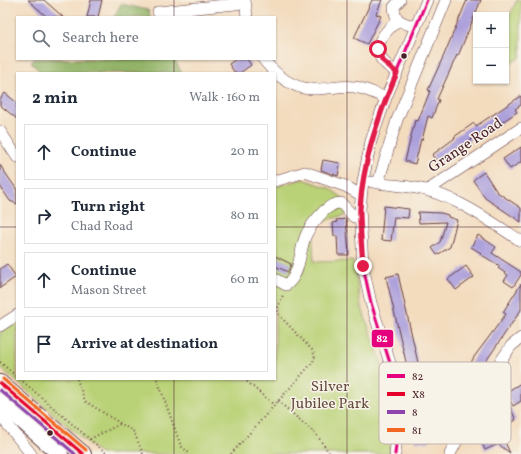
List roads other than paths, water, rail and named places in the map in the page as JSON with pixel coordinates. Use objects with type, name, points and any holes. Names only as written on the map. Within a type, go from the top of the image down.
[{"type":"highway","points":[[0,383],[72,452]]},
{"type":"highway","points":[[0,401],[72,452]]},
{"type":"street","points":[[400,0],[394,7],[394,15],[398,20],[416,27]]},
{"type":"street","points":[[390,362],[370,303],[363,266],[361,217],[363,180],[371,141],[386,98],[427,0]]},
{"type":"street","points":[[378,183],[397,120],[446,0]]},
{"type":"street","points":[[158,12],[245,1],[247,16]]},
{"type":"street","points":[[397,73],[382,60],[378,49],[382,36],[398,20]]},
{"type":"street","points":[[276,74],[287,82],[310,89],[361,88],[386,98]]},
{"type":"street","name":"Grange Road","points":[[428,190],[521,128]]},
{"type":"street","points":[[0,130],[16,155]]},
{"type":"street","points":[[276,181],[305,172],[346,186],[362,195]]},
{"type":"street","points":[[363,180],[428,190],[450,199],[521,241]]},
{"type":"street","points":[[276,279],[286,285],[290,282],[295,274],[306,235],[318,217],[330,206],[341,203],[354,217],[361,217]]},
{"type":"street","points":[[0,326],[16,316]]},
{"type":"street","points":[[500,362],[511,346],[521,338]]},
{"type":"street","points":[[0,415],[31,454]]},
{"type":"street","points":[[395,454],[396,444]]},
{"type":"street","points":[[450,454],[455,444]]},
{"type":"park label","name":"Silver Jubilee Park","points":[[330,396]]}]
